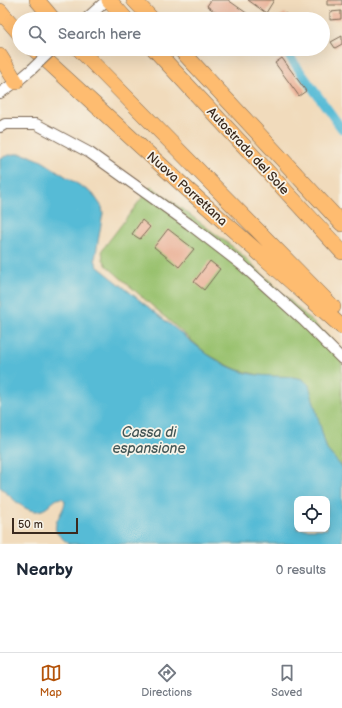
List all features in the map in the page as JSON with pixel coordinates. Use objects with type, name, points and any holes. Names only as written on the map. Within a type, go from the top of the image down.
[{"type":"highway","points":[[37,0],[47,12]]},
{"type":"highway","points":[[108,0],[119,12]]},
{"type":"highway","points":[[134,0],[145,12]]},
{"type":"highway","points":[[0,11],[12,25]]},
{"type":"highway","points":[[0,56],[16,82]]},
{"type":"highway","name":"Nuova Porrettana","points":[[42,56],[186,188],[342,327]]},
{"type":"highway","points":[[86,56],[342,316]]},
{"type":"highway","name":"Autostrada del Sole","points":[[160,56],[342,252]]},
{"type":"highway","name":"Autostrada del Sole","points":[[186,56],[342,224]]},
{"type":"street","points":[[94,12],[108,0]]},
{"type":"street","points":[[0,93],[16,82],[46,56]]},
{"type":"street","points":[[0,127],[5,124],[36,124],[90,153],[189,224],[242,265],[303,320],[342,359]]},
{"type":"green space","points":[[151,186],[237,250],[342,350],[342,467],[327,450],[308,385],[302,379],[267,377],[238,370],[207,354],[107,266],[103,259],[102,250]]},
{"type":"water","name":"Cassa di espansione","points":[[13,154],[22,154],[42,161],[93,194],[102,207],[103,213],[95,259],[97,266],[207,354],[223,363],[246,373],[303,379],[309,385],[327,450],[342,467],[342,544],[69,544],[57,533],[56,529],[57,521],[65,501],[62,498],[55,500],[40,511],[33,511],[15,501],[0,487],[0,158]]},
{"type":"building","points":[[211,0],[228,0],[245,12],[215,12],[207,6]]},
{"type":"building","points":[[248,0],[274,0],[267,12]]},
{"type":"building","points":[[327,0],[342,0],[342,5],[327,5]]},
{"type":"building","points":[[341,11],[341,19],[330,20],[330,12]]},
{"type":"building","points":[[342,36],[342,44],[335,48],[331,42]]},
{"type":"building","points":[[282,58],[306,91],[299,96],[275,63]]},
{"type":"building","points":[[142,220],[150,227],[140,239],[132,234]]},
{"type":"building","points":[[168,229],[194,249],[179,267],[154,247]]},
{"type":"building","points":[[210,261],[220,269],[204,290],[194,282]]},
{"type":"waterway","points":[[289,56],[342,129]]}]
